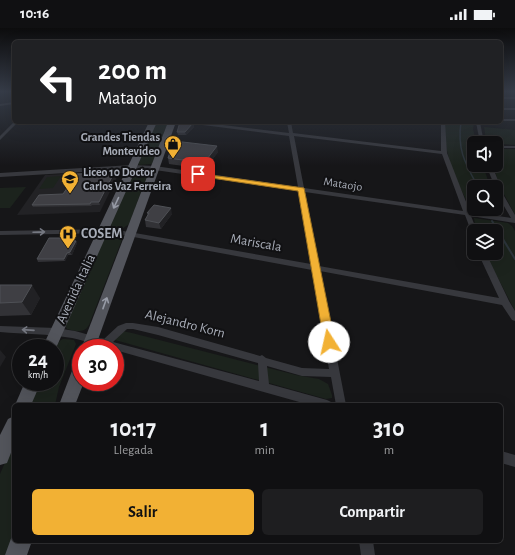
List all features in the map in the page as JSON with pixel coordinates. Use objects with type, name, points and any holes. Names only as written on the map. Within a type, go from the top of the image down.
[{"type":"main road","name":"Avenida Italia","points":[[53,339],[152,124]]},
{"type":"main road","name":"Avenida Italia","points":[[92,339],[171,124]]},
{"type":"main road","points":[[146,137],[148,143],[143,156],[144,160],[148,167],[154,168]]},
{"type":"main road","points":[[24,403],[29,391]]},
{"type":"main road","points":[[68,403],[72,391]]},
{"type":"main road","points":[[0,456],[12,429]]},
{"type":"main road","points":[[16,555],[20,543]]},
{"type":"street","points":[[503,120],[515,120]]},
{"type":"street","points":[[0,139],[14,124]]},
{"type":"street","points":[[203,124],[444,153]]},
{"type":"street","points":[[288,124],[341,403]]},
{"type":"street","points":[[443,124],[444,153],[453,181],[467,211]]},
{"type":"street","points":[[478,124],[481,136]]},
{"type":"street","points":[[503,147],[515,148]]},
{"type":"street","name":"Mataojo","points":[[0,175],[154,168],[467,213]]},
{"type":"street","points":[[492,172],[501,196],[515,221]]},
{"type":"street","name":"Mataojo","points":[[486,216],[515,221]]},
{"type":"street","name":"Mariscala","points":[[0,233],[103,230],[505,302]]},
{"type":"street","points":[[485,260],[505,302],[515,318]]},
{"type":"street","name":"Alejandro Korn","points":[[110,339],[121,328],[133,326],[158,331],[262,359],[302,372],[335,372]]},
{"type":"street","points":[[0,329],[56,332],[75,335],[82,339]]},
{"type":"street","points":[[124,348],[320,403]]},
{"type":"street","points":[[262,359],[264,387]]},
{"type":"street","points":[[503,458],[515,461]]},
{"type":"street","points":[[366,543],[368,555]]},
{"type":"shaded area","points":[[155,124],[167,124],[152,164],[138,164]]},
{"type":"shaded area","points":[[445,124],[474,124],[474,136],[467,136],[467,172],[485,172],[488,180],[467,180],[467,201],[456,178],[448,156]]},
{"type":"shaded area","points":[[484,127],[515,130],[515,145],[503,144],[503,136],[486,136]]},
{"type":"shaded area","points":[[503,149],[515,149],[515,215],[503,192],[503,180],[497,180],[496,172],[503,172]]},
{"type":"shaded area","name":"Liceo 10 Doctor Carlos Vaz Ferreira","points":[[120,171],[100,212],[17,215],[45,175]]},
{"type":"shaded area","points":[[135,171],[149,171],[129,224],[122,229],[112,227],[111,224]]},
{"type":"shaded area","points":[[61,176],[53,188],[39,189],[47,177]]},
{"type":"shaded area","points":[[26,187],[10,208],[0,208],[0,188]]},
{"type":"shaded area","points":[[474,218],[508,223],[515,231],[515,311],[489,260],[503,260],[503,224],[475,224]]},
{"type":"shaded area","points":[[110,233],[121,235],[123,237],[89,325],[82,331],[67,329],[65,325],[106,235]]},
{"type":"shaded area","points":[[122,331],[296,375],[319,379],[328,384],[332,398],[326,399],[124,343],[124,339],[116,339]]},
{"type":"shaded area","points":[[64,339],[72,340],[72,354],[64,374]]},
{"type":"shaded area","points":[[36,391],[58,391],[55,403],[31,403]]},
{"type":"shaded area","points":[[12,447],[12,538],[6,555],[0,555],[0,474]]},
{"type":"building","points":[[179,124],[192,124],[185,132],[177,132]]},
{"type":"building","points":[[174,141],[217,146],[204,163],[168,158]]},
{"type":"building","points":[[114,173],[99,202],[91,202],[90,204],[32,205],[39,195],[63,194],[77,174]]},
{"type":"building","points":[[154,205],[171,208],[159,223],[145,220],[149,213],[147,213]]},
{"type":"building","points":[[49,238],[75,238],[74,241],[76,241],[64,259],[37,259]]},
{"type":"building","points":[[0,285],[32,285],[22,302],[0,303]]},
{"type":"waterway","points":[[461,124],[461,149],[474,180]]},
{"type":"waterway","points":[[492,221],[515,259]]},
{"type":"place","name":"Grandes Tiendas Montevideo","points":[[173,159]]},
{"type":"place","name":"Liceo 10 Doctor Carlos Vaz Ferreira","points":[[70,194]]},
{"type":"place","name":"COSEM","points":[[68,249]]},
{"type":"route","points":[[198,174],[301,189],[329,342]]}]
